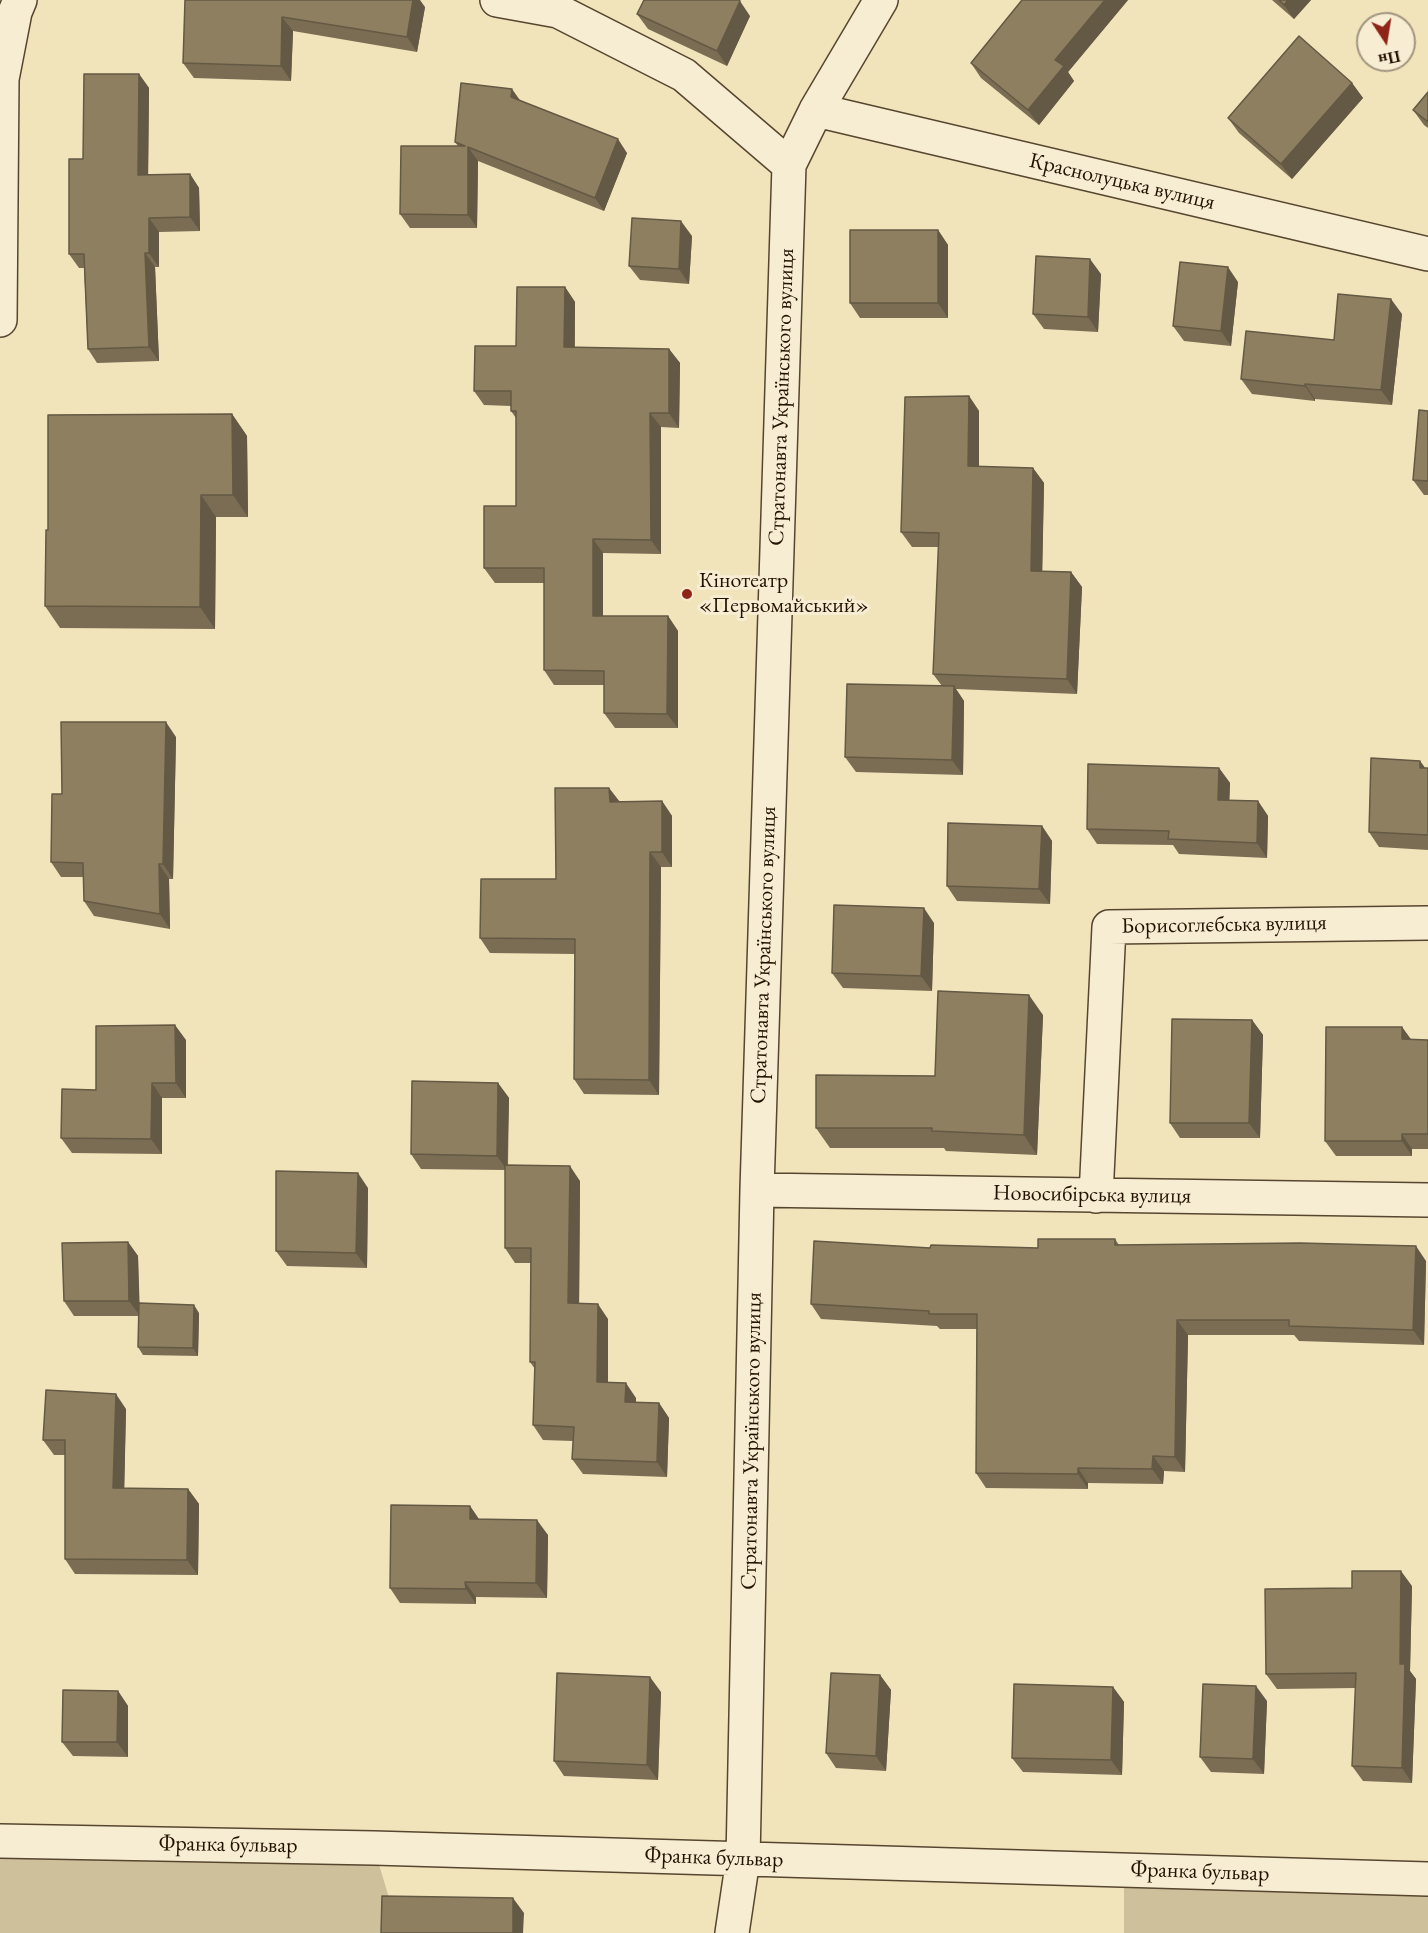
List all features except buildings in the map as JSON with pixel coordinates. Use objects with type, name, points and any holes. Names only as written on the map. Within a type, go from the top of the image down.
[{"type":"street","points":[[0,320],[2,79],[15,12],[20,0]]},
{"type":"street","points":[[497,0],[558,11],[684,75],[789,165]]},
{"type":"street","name":"Стратонавта Українського вулиця","points":[[732,1933],[743,1859],[757,1190],[789,165],[816,110],[881,0]]},
{"type":"street","name":"Краснолуцька вулиця","points":[[816,110],[1428,254]]},
{"type":"street","name":"Борисоглєбська вулиця","points":[[1096,1196],[1109,927],[1428,923]]},
{"type":"street","name":"Новосибірська вулиця","points":[[757,1190],[1428,1200]]},
{"type":"street","name":"Франка бульвар","points":[[0,1841],[362,1848],[1428,1879]]},
{"type":"shaded area","points":[[0,1841],[374,1848],[393,1911],[392,1933],[0,1933]]},
{"type":"shaded area","points":[[1124,1870],[1428,1879],[1428,1933],[1124,1933]]},
{"type":"place","name":"Кінотеатр «Первомайський»","points":[[687,594]]}]
